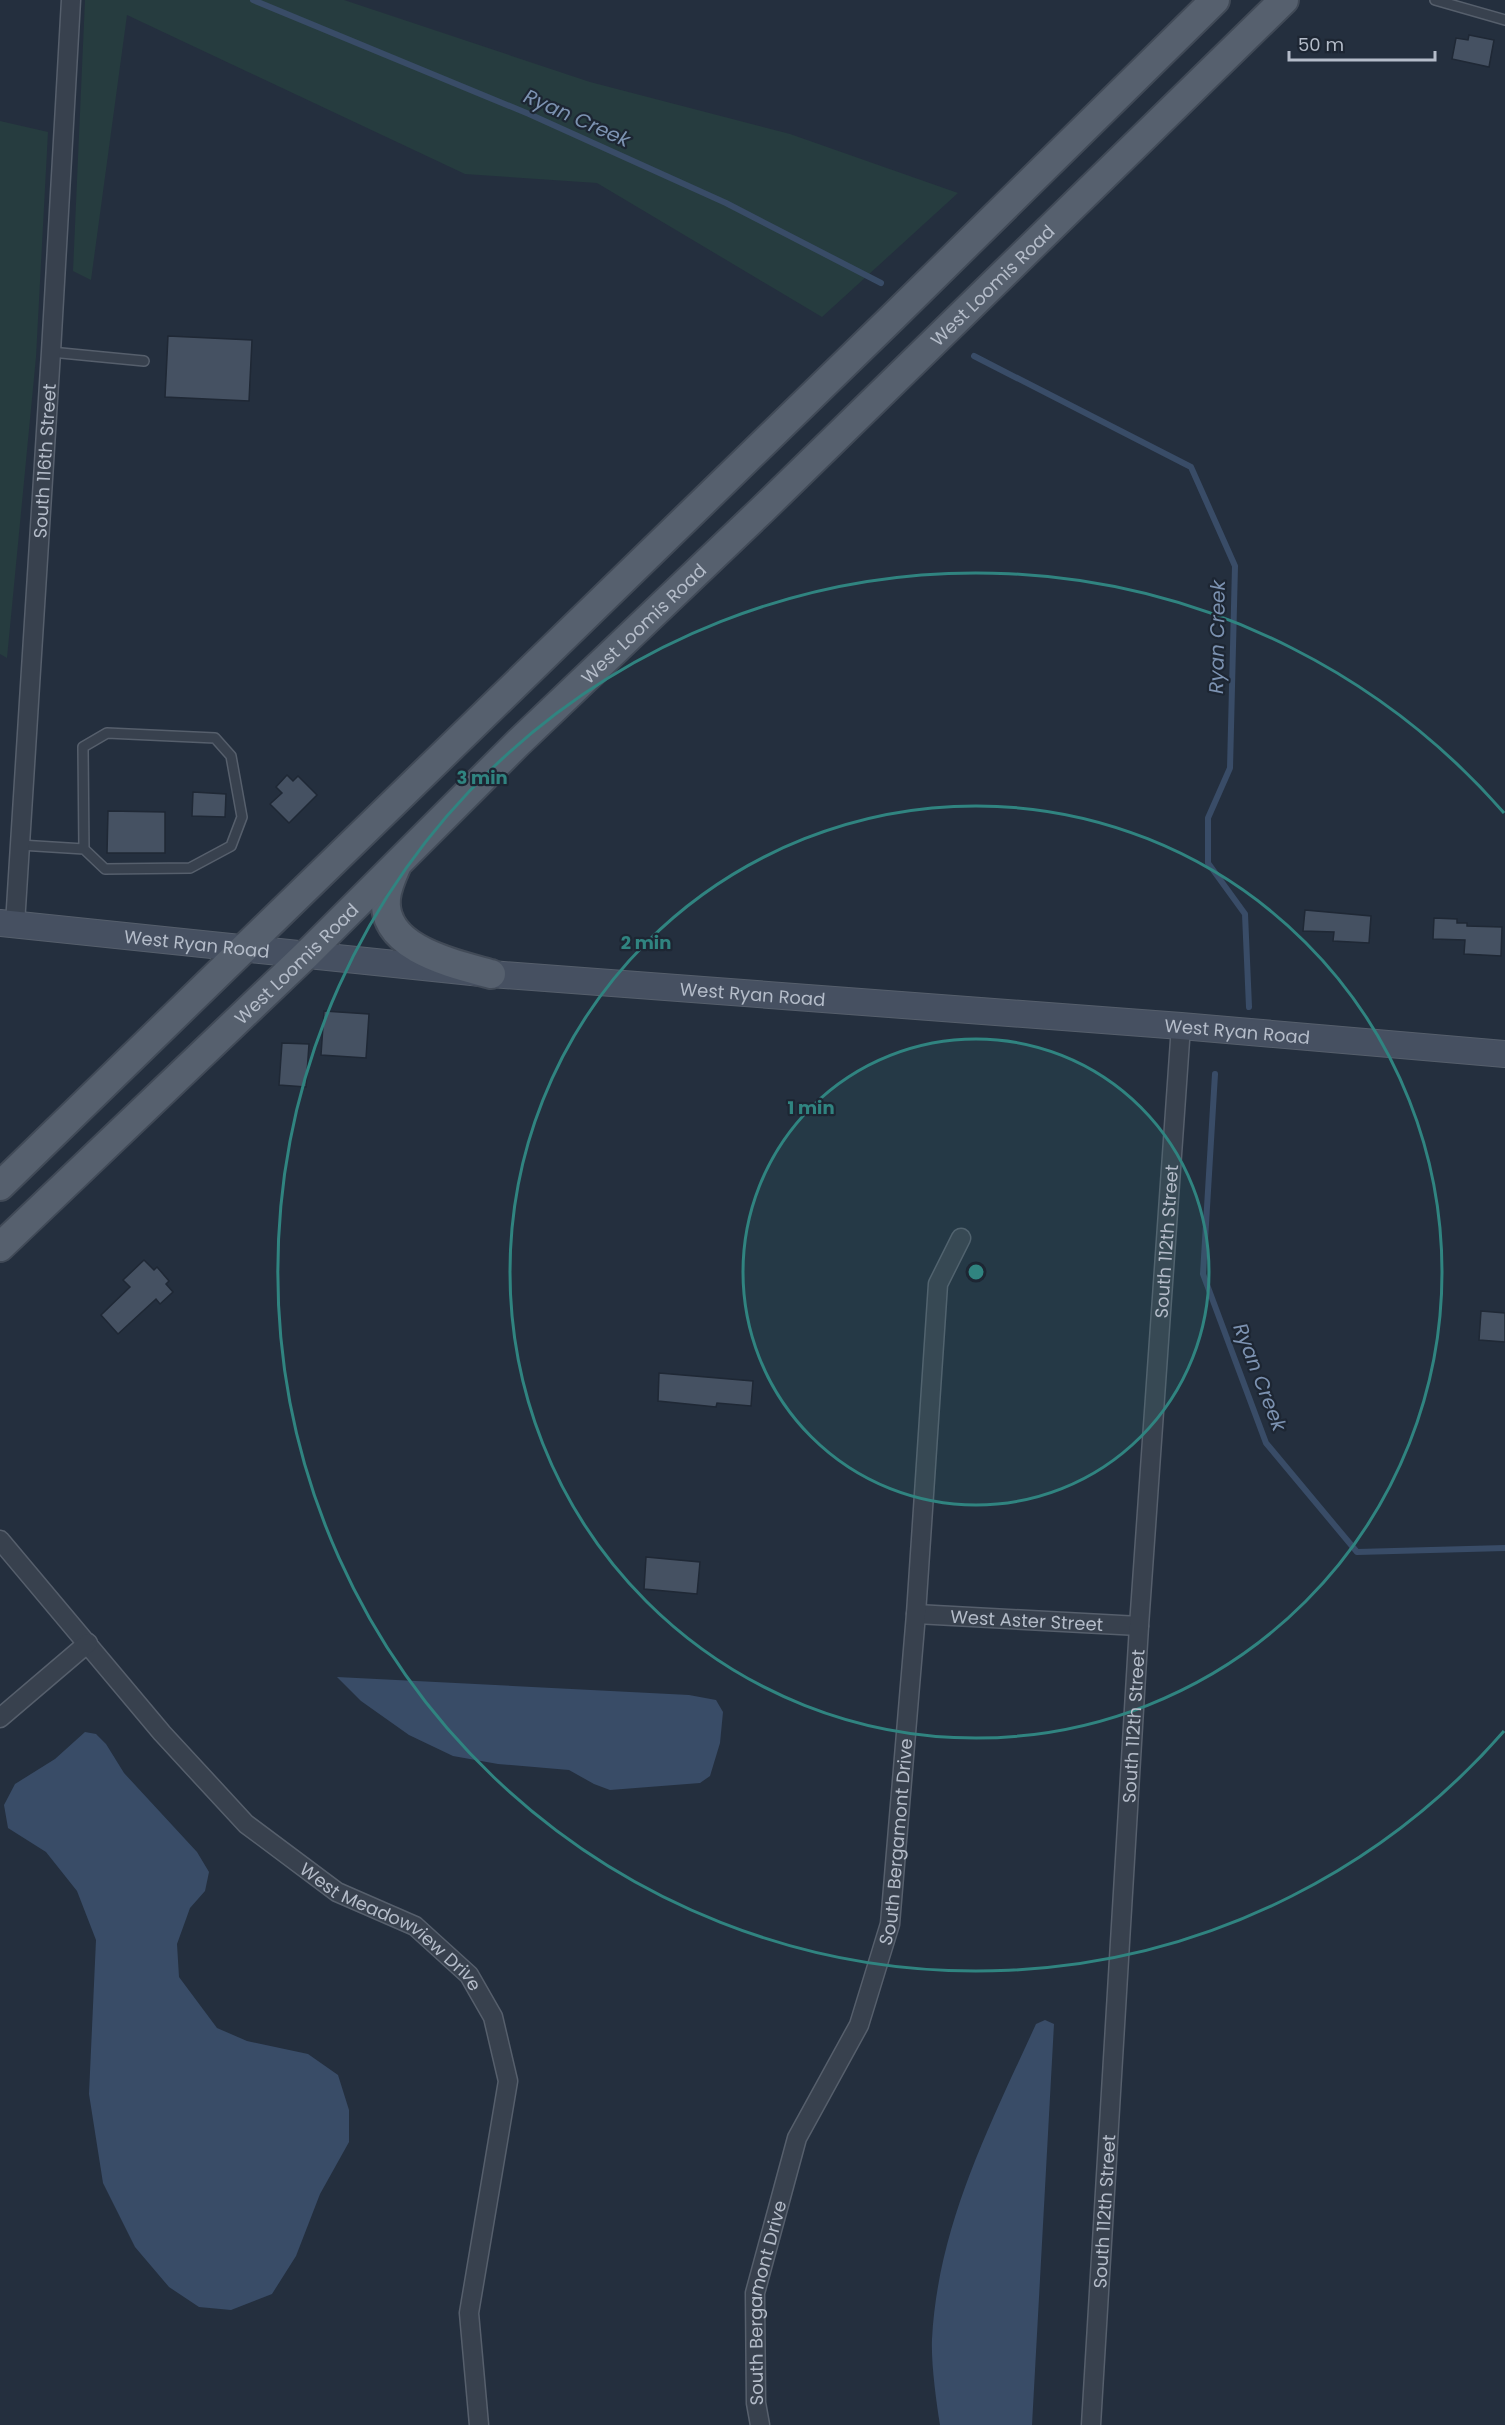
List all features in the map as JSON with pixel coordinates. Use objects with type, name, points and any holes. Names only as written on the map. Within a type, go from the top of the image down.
[{"type":"main road","points":[[0,1186],[729,477],[1215,0]]},
{"type":"main road","name":"West Loomis Road","points":[[0,1247],[307,954],[518,743],[762,510],[1284,0]]},
{"type":"main road","points":[[729,477],[762,510]]},
{"type":"main road","points":[[396,867],[386,898],[390,922],[397,932],[406,942],[430,955],[491,974]]},
{"type":"street","name":"South 116th Street","points":[[7,923],[20,844],[71,0]]},
{"type":"street","name":"West Ryan Road","points":[[7,923],[491,974],[1181,1026],[1505,1054]]},
{"type":"street","name":"South 112th Street","points":[[1091,2425],[1139,1626],[1181,1026]]},
{"type":"street","name":"South Bergamont Drive","points":[[760,2425],[756,2403],[755,2293],[797,2138],[859,2025],[890,1924],[916,1614],[938,1284],[961,1238]]},
{"type":"street","name":"West Meadowview Drive","points":[[0,1540],[88,1642],[162,1733],[246,1824],[337,1892],[415,1926],[469,1975],[494,2017],[508,2081],[469,2313],[479,2425]]},
{"type":"street","name":"West Aster Street","points":[[916,1614],[1139,1626]]},
{"type":"street","points":[[0,1718],[88,1642]]},
{"type":"lane","points":[[1435,0],[1505,20]]},
{"type":"lane","points":[[51,352],[144,361]]},
{"type":"lane","points":[[20,844],[84,849],[105,869],[190,868],[231,846],[242,817],[231,756],[215,738],[107,734],[83,747],[84,849]]},
{"type":"green space","points":[[85,0],[344,0],[590,82],[790,134],[958,193],[822,317],[597,183],[465,174],[127,15],[91,280],[73,271]]},
{"type":"green space","points":[[0,121],[48,132],[36,357],[7,658],[0,654]]},
{"type":"water","points":[[337,1677],[689,1695],[716,1700],[723,1712],[720,1743],[710,1776],[700,1783],[610,1790],[569,1770],[498,1764],[453,1756],[409,1735],[361,1701]]},
{"type":"water","points":[[85,1732],[96,1734],[106,1744],[124,1773],[197,1852],[209,1872],[205,1891],[190,1908],[177,1944],[179,1977],[217,2028],[247,2041],[308,2054],[338,2075],[349,2110],[349,2142],[320,2194],[296,2256],[272,2294],[231,2310],[199,2307],[169,2287],[135,2247],[103,2183],[89,2094],[96,1940],[77,1891],[46,1852],[8,1828],[4,1805],[15,1784],[55,1759]]},
{"type":"water","points":[[1045,2020],[1054,2024],[1032,2425],[940,2425],[935,2393],[932,2339],[936,2297],[944,2256],[955,2216],[984,2138],[1036,2024]]},
{"type":"building","points":[[1469,35],[1494,40],[1489,67],[1452,59],[1456,38],[1468,40]]},
{"type":"building","points":[[168,336],[252,340],[249,401],[165,397]]},
{"type":"building","points":[[287,775],[293,781],[298,776],[317,795],[289,823],[270,804],[282,793],[276,787]]},
{"type":"building","points":[[193,792],[226,794],[225,817],[192,816]]},
{"type":"building","points":[[108,811],[165,812],[165,853],[107,853]]},
{"type":"building","points":[[1305,910],[1371,916],[1369,943],[1333,941],[1334,932],[1303,931]]},
{"type":"building","points":[[1434,918],[1457,919],[1457,923],[1467,923],[1467,926],[1502,927],[1501,956],[1464,954],[1465,940],[1433,939]]},
{"type":"building","points":[[324,1011],[369,1014],[366,1058],[321,1055]]},
{"type":"building","points":[[282,1043],[309,1044],[306,1087],[279,1085]]},
{"type":"building","points":[[144,1260],[154,1270],[157,1267],[169,1281],[166,1284],[173,1292],[160,1304],[156,1299],[118,1334],[101,1315],[130,1287],[123,1280]]},
{"type":"building","points":[[1481,1311],[1505,1313],[1505,1342],[1479,1340]]},
{"type":"building","points":[[659,1373],[753,1381],[751,1406],[717,1403],[716,1407],[658,1401]]},
{"type":"building","points":[[646,1557],[700,1562],[697,1594],[644,1589]]},
{"type":"waterway","name":"Ryan Creek","points":[[253,0],[529,114],[726,203],[881,283]]},
{"type":"waterway","name":"Ryan Creek","points":[[974,356],[1191,467],[1235,566],[1230,768],[1208,818],[1208,863],[1245,914],[1249,1007]]},
{"type":"waterway","name":"Ryan Creek","points":[[1215,1074],[1203,1274],[1266,1443],[1357,1552],[1505,1548]]}]
